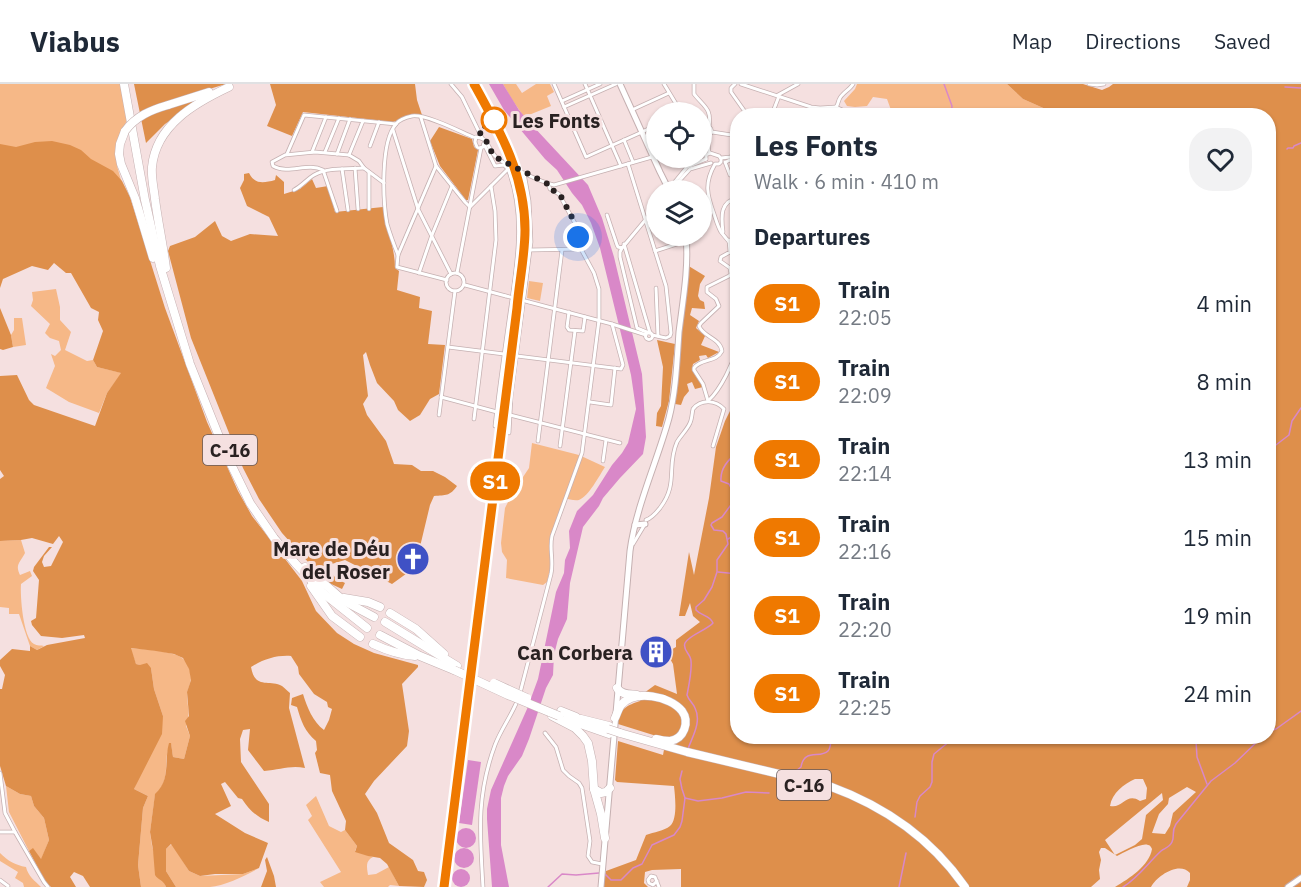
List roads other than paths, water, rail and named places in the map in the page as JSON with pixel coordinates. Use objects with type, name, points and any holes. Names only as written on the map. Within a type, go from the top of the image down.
[{"type":"highway","name":"C-16","points":[[124,84],[152,234],[166,288],[190,364],[226,454],[250,502],[274,538],[322,593],[367,628]]},
{"type":"highway","name":"C-16","points":[[129,84],[150,198],[178,311],[204,388],[243,479],[279,536],[311,573],[340,597],[374,617]]},
{"type":"highway","points":[[190,364],[173,322],[138,208],[121,164],[119,149],[125,131],[134,120],[143,114],[232,85]]},
{"type":"highway","points":[[166,268],[152,174],[156,151],[163,136],[183,114],[201,100],[232,85]]},
{"type":"highway","name":"C-16","points":[[307,577],[332,616],[360,637]]},
{"type":"highway","name":"C-16","points":[[340,597],[368,602],[380,607]]},
{"type":"highway","name":"C-16","points":[[390,613],[416,629],[455,667]]},
{"type":"highway","name":"C-16","points":[[385,622],[455,667],[530,704],[559,715],[709,758],[829,786],[851,794],[886,812],[912,830],[942,858],[965,887]]},
{"type":"highway","name":"C-16","points":[[380,635],[420,656],[488,681],[559,715],[581,719],[609,730]]},
{"type":"highway","name":"C-16","points":[[373,644],[407,655],[420,656]]},
{"type":"highway","points":[[617,688],[622,693],[650,696],[668,701],[681,711],[686,724],[681,735],[672,740],[663,741],[620,733]]},
{"type":"highway","points":[[615,718],[624,703],[634,698],[650,696]]},
{"type":"highway","points":[[559,715],[588,743],[594,789],[605,838]]},
{"type":"highway","name":"C-16","points":[[620,733],[684,757],[828,791],[858,803],[891,821],[915,838],[943,866],[959,887]]},
{"type":"highway","points":[[594,789],[601,793],[610,788]]},
{"type":"main road","points":[[620,84],[634,109],[643,132]]},
{"type":"main road","points":[[620,84],[646,139]]},
{"type":"main road","points":[[600,887],[630,551],[642,523],[638,517],[671,408],[684,286],[686,246]]},
{"type":"main road","points":[[1288,887],[1301,878]]},
{"type":"street","points":[[451,84],[462,97],[495,166],[504,165],[508,169],[516,198],[519,230],[495,426]]},
{"type":"street","points":[[554,84],[586,157],[646,130]]},
{"type":"street","points":[[585,84],[621,166]]},
{"type":"street","points":[[562,102],[600,84]]},
{"type":"street","points":[[564,107],[620,84]]},
{"type":"street","points":[[664,84],[675,102]]},
{"type":"street","points":[[694,84],[694,94],[702,102]]},
{"type":"street","points":[[735,84],[731,88],[732,92],[743,108]]},
{"type":"street","points":[[741,84],[820,108],[837,107],[839,99],[853,84]]},
{"type":"street","points":[[774,108],[777,96],[798,84]]},
{"type":"street","points":[[1089,84],[1097,86],[1104,84]]},
{"type":"street","points":[[634,109],[669,93]]},
{"type":"street","points":[[286,155],[303,114],[396,124],[410,117],[421,117],[487,142],[497,158],[554,185],[646,158]]},
{"type":"street","points":[[312,152],[326,117]]},
{"type":"street","points":[[421,117],[436,166],[470,207]]},
{"type":"street","points":[[325,152],[339,118]]},
{"type":"street","points":[[337,154],[351,119]]},
{"type":"street","points":[[349,155],[363,121]]},
{"type":"street","points":[[370,146],[379,122]]},
{"type":"street","points":[[396,124],[387,147],[384,183],[385,210],[388,227],[398,255],[398,268],[447,280]]},
{"type":"street","points":[[393,130],[418,209],[451,274]]},
{"type":"street","points":[[712,132],[730,135]]},
{"type":"street","points":[[476,137],[475,145],[481,148]]},
{"type":"street","points":[[457,273],[483,140]]},
{"type":"street","points":[[624,140],[633,162]]},
{"type":"street","points":[[337,212],[324,172],[320,168],[278,169],[273,166],[272,162],[286,155],[312,152],[349,155],[384,183]]},
{"type":"street","points":[[712,153],[722,161],[730,175]]},
{"type":"street","points":[[679,180],[690,170],[713,163],[719,164],[730,158]]},
{"type":"street","points":[[713,163],[707,184],[707,194],[719,229],[729,240],[730,251],[721,257],[720,261],[730,268]]},
{"type":"street","points":[[464,285],[668,338],[671,330],[666,286],[628,164]]},
{"type":"street","points":[[398,255],[436,166]]},
{"type":"street","points":[[355,168],[358,209]]},
{"type":"street","points":[[294,190],[311,177],[324,172],[364,168]]},
{"type":"street","points":[[676,180],[686,168]]},
{"type":"street","points":[[342,169],[348,210]]},
{"type":"street","points":[[470,207],[508,169]]},
{"type":"street","points":[[369,171],[369,209]]},
{"type":"street","points":[[509,433],[530,250],[531,218],[524,172]]},
{"type":"street","points":[[483,887],[479,821],[483,786],[495,745],[520,692],[552,568],[552,536],[582,453],[599,320],[598,286],[581,249],[575,222],[559,194],[550,189],[548,184]]},
{"type":"street","points":[[419,273],[452,186]]},
{"type":"street","points":[[474,419],[495,251],[496,227],[491,186]]},
{"type":"street","points":[[723,233],[722,218],[725,205],[730,200]]},
{"type":"street","points":[[607,215],[617,245],[622,246]]},
{"type":"street","points":[[645,220],[622,246],[620,257],[637,328],[649,334]]},
{"type":"street","points":[[622,246],[649,334]]},
{"type":"street","points":[[655,251],[667,246]]},
{"type":"street","points":[[530,250],[581,249]]},
{"type":"street","points":[[538,441],[562,250]]},
{"type":"street","points":[[457,273],[465,281],[464,285],[455,291],[449,288],[447,280],[451,274],[457,273]]},
{"type":"street","points":[[708,401],[703,384],[694,368],[699,363],[720,356],[722,351],[720,344],[699,326],[719,306],[716,299],[707,292],[707,287],[730,274]]},
{"type":"street","points":[[656,288],[658,336]]},
{"type":"street","points":[[439,415],[455,291]]},
{"type":"street","points":[[569,312],[567,329],[582,332],[585,317]]},
{"type":"street","points":[[517,356],[621,369],[623,365],[614,324]]},
{"type":"street","points":[[560,446],[575,331]]},
{"type":"street","points":[[448,347],[504,354]]},
{"type":"street","points":[[630,551],[642,523],[656,513],[669,493],[672,459],[678,440],[691,421],[693,409],[713,396],[730,364]]},
{"type":"street","points":[[589,401],[611,405],[615,368]]},
{"type":"street","points":[[441,397],[497,412]]},
{"type":"street","points":[[708,401],[722,406],[724,410],[713,446]]},
{"type":"street","points":[[510,415],[620,443]]},
{"type":"street","points":[[603,461],[606,440]]},
{"type":"street","points":[[545,733],[556,747],[563,770],[582,788],[590,841],[589,858],[594,863],[603,864]]},
{"type":"street","points":[[0,773],[5,813],[48,887]]},
{"type":"street","points":[[0,832],[15,832]]},
{"type":"street","points":[[650,876],[655,877],[656,886],[648,882],[650,876]]},
{"type":"street","points":[[0,880],[8,886]]},
{"type":"waterway","points":[[944,84],[952,108]]},
{"type":"waterway","points":[[1285,87],[1301,88]]},
{"type":"waterway","points":[[1287,149],[1301,143]]},
{"type":"waterway","points":[[1276,445],[1289,435],[1292,421],[1301,408]]},
{"type":"waterway","points":[[730,459],[722,472],[721,481],[730,486]]},
{"type":"waterway","points":[[688,749],[696,729],[697,713],[687,695],[691,661],[684,645],[690,637],[713,623],[710,618],[698,612],[696,607],[704,600],[712,587],[717,572],[717,560],[728,544],[726,534],[723,531],[714,530],[711,525],[722,517],[730,506]]},
{"type":"waterway","points":[[718,572],[730,573]]},
{"type":"waterway","points":[[1276,729],[1301,711]]},
{"type":"waterway","points":[[792,774],[801,767],[805,758],[825,753],[830,744]]},
{"type":"waterway","points":[[915,817],[917,802],[932,782],[934,754],[946,744]]},
{"type":"waterway","points":[[1196,744],[1197,757],[1207,784]]},
{"type":"waterway","points":[[1123,887],[1170,845],[1176,824],[1211,781],[1255,744]]},
{"type":"waterway","points":[[605,874],[611,880],[621,880],[633,868],[642,864],[652,845],[674,835],[680,827],[685,798],[680,779],[682,771]]},
{"type":"waterway","points":[[685,798],[698,801],[746,792],[769,793]]},
{"type":"waterway","points":[[899,887],[906,853]]},
{"type":"waterway","points":[[548,887],[562,874],[599,873]]},
{"type":"railway","points":[[443,887],[522,239],[522,212],[518,185],[510,159],[493,121],[472,84]]},
{"type":"train","name":"S1","points":[[444,887],[525,231],[523,204],[515,168],[502,135],[474,84]]},
{"type":"place","name":"Les Fonts","points":[[494,120]]},
{"type":"place","name":"Mare de Déu del Roser","points":[[413,559]]},
{"type":"place","name":"Can Corbera","points":[[656,652]]}]
